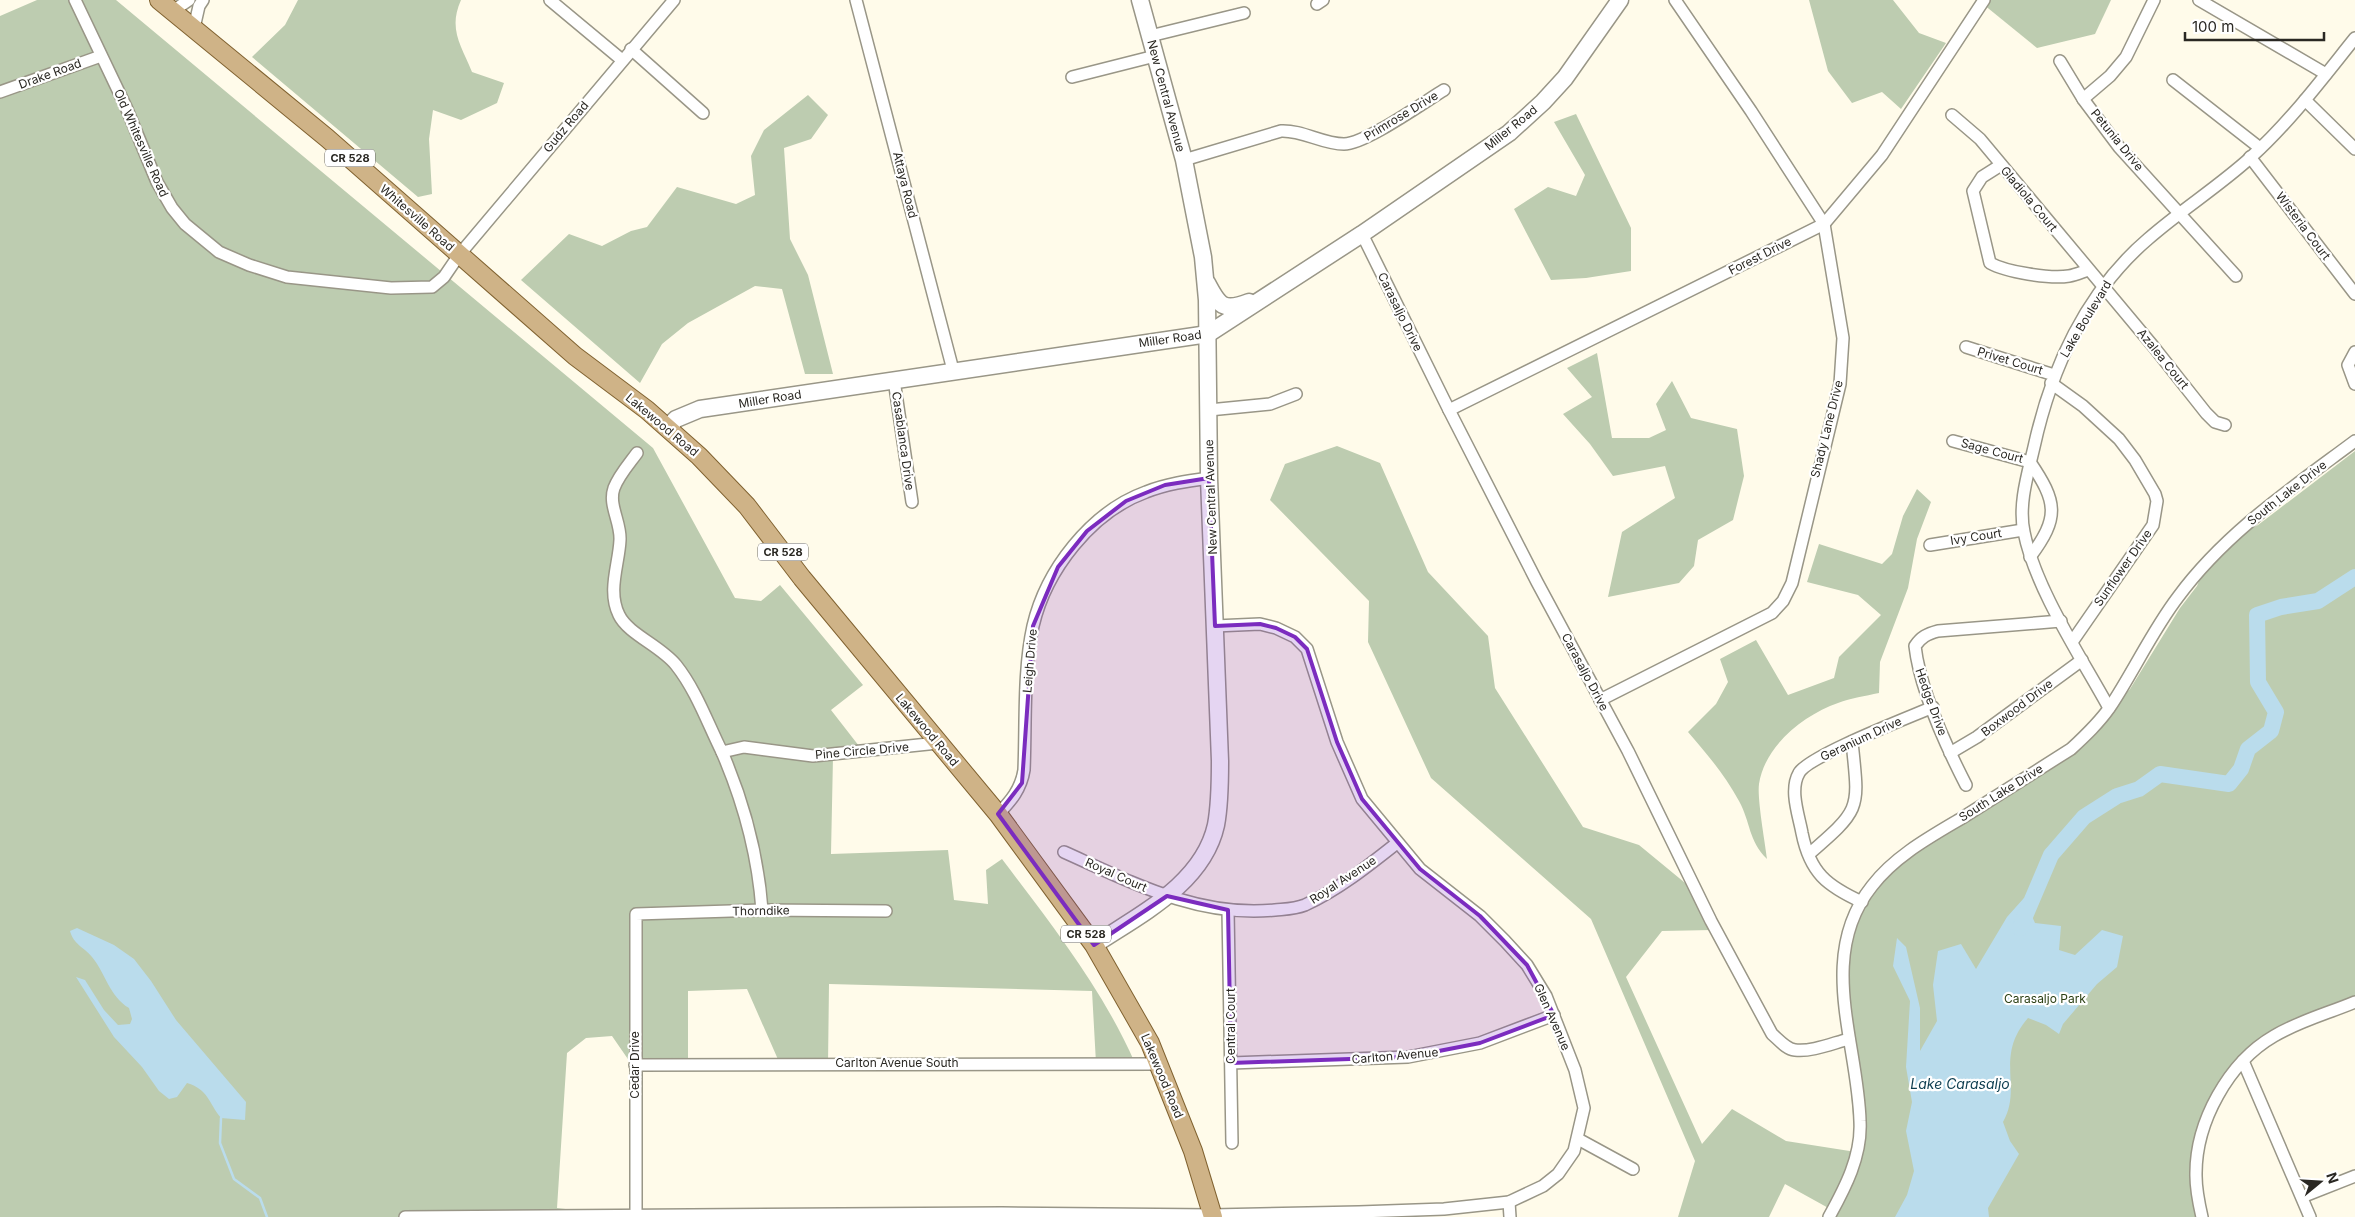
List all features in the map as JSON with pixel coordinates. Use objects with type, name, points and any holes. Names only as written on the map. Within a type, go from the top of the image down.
[{"type":"main road","name":"Whitesville Road","points":[[159,0],[327,138],[536,322]]},
{"type":"main road","name":"Lakewood Road","points":[[536,322],[575,356],[647,410],[699,456],[747,506],[802,578],[998,814],[1094,945],[1150,1043],[1193,1151],[1213,1216]]},
{"type":"street","name":"Old Whitesville Road","points":[[75,0],[126,107],[157,182],[184,224],[219,252],[249,265],[287,277],[391,288],[432,287],[444,277],[459,255]]},
{"type":"street","points":[[173,11],[189,0]]},
{"type":"street","points":[[194,28],[199,6],[203,0]]},
{"type":"street","points":[[550,0],[622,60]]},
{"type":"street","name":"Gudz Road","points":[[459,255],[674,0]]},
{"type":"street","name":"Attaya Road","points":[[856,0],[953,370]]},
{"type":"street","name":"New Central Avenue","points":[[1094,945],[1167,896],[1184,881],[1206,851],[1216,828],[1220,803],[1209,478],[1206,281],[1194,202],[1140,0]]},
{"type":"street","name":"Miller Road","points":[[667,428],[676,419],[700,409],[953,370],[1208,334],[1362,234],[1508,133],[1543,102],[1567,76],[1620,0]]},
{"type":"street","name":"Shady Lane Drive","points":[[1600,700],[1772,612],[1783,601],[1792,583],[1840,384],[1843,353],[1840,308],[1824,224],[1751,111],[1675,0]]},
{"type":"street","name":"Forest Drive","points":[[1449,410],[1824,224],[1882,155],[1984,0]]},
{"type":"street","points":[[2083,99],[2110,76],[2126,57],[2154,0]]},
{"type":"street","points":[[2203,1],[2326,74]]},
{"type":"street","points":[[1150,36],[1244,13]]},
{"type":"street","name":"Lake Boulevard","points":[[2109,708],[2061,621],[2030,557],[2023,530],[2022,512],[2030,462],[2053,379],[2068,343],[2116,271],[2147,239],[2181,214],[2260,148],[2305,100],[2355,38]]},
{"type":"street","points":[[631,49],[703,113]]},
{"type":"street","name":"Drake Road","points":[[0,92],[101,56]]},
{"type":"street","points":[[1072,77],[1156,56]]},
{"type":"street","name":"Petunia Drive","points":[[2060,61],[2083,99],[2119,147],[2236,276]]},
{"type":"street","points":[[2173,80],[2260,148]]},
{"type":"street","name":"Primrose Drive","points":[[1184,160],[1281,131],[1292,131],[1335,144],[1357,142],[1444,90]]},
{"type":"street","points":[[2305,100],[2355,149]]},
{"type":"street","name":"Gladiola Court","points":[[1952,115],[1980,139],[2103,288]]},
{"type":"street","name":"Wisteria Court","points":[[2250,157],[2355,294]]},
{"type":"street","points":[[2001,165],[1982,177],[1973,191],[1990,263],[1999,268],[2056,277],[2070,276],[2088,270]]},
{"type":"street","name":"Carasaljo Drive","points":[[1362,234],[1449,410],[1632,759],[1710,921],[1772,1034],[1784,1046],[1794,1050],[1850,1039]]},
{"type":"street","points":[[1206,281],[1217,300],[1224,306],[1234,308],[1272,292]]},
{"type":"street","name":"Azalea Court","points":[[2103,288],[2153,346],[2206,413],[2215,422],[2225,425]]},
{"type":"street","name":"Privet Court","points":[[1966,347],[2053,379]]},
{"type":"street","points":[[2355,352],[2348,365],[2355,384]]},
{"type":"street","name":"Sunflower Drive","points":[[2053,379],[2119,439],[2135,460],[2155,494],[2157,502],[2153,525],[2072,642]]},
{"type":"street","name":"Casablanca Drive","points":[[894,380],[912,502]]},
{"type":"street","points":[[1209,410],[1270,404],[1296,394]]},
{"type":"street","name":"Sage Court","points":[[1953,441],[2030,462]]},
{"type":"street","name":"South Lake Drive","points":[[1829,1217],[1846,1186],[1858,1149],[1860,1122],[1854,1061],[1842,985],[1842,958],[1850,928],[1871,887],[1884,872],[1913,848],[2071,749],[2090,731],[2109,708],[2172,605],[2210,557],[2248,523],[2355,442]]},
{"type":"street","points":[[637,453],[620,475],[612,499],[620,540],[616,558],[614,590],[616,609],[623,623],[655,645],[675,664],[686,679],[722,752],[740,794],[752,841],[759,873],[762,910]]},
{"type":"street","points":[[2030,462],[2046,486],[2052,512],[2042,541],[2030,557]]},
{"type":"street","name":"Leigh Drive","points":[[998,814],[1009,803],[1022,783],[1028,656],[1033,626],[1045,592],[1058,567],[1087,531],[1126,501],[1165,485],[1209,478]]},
{"type":"street","name":"Ivy Court","points":[[1930,544],[2023,530]]},
{"type":"street","name":"Hedge Drive","points":[[1966,785],[1950,754],[1920,673],[1915,646],[1919,639],[1928,634],[2061,621]]},
{"type":"street","name":"Glen Avenue","points":[[405,1217],[1002,1213],[1213,1216],[1444,1209],[1509,1202],[1543,1186],[1558,1174],[1574,1151],[1584,1108],[1575,1070],[1546,996],[1527,966],[1505,941],[1480,916],[1420,869],[1362,799],[1349,774],[1307,649],[1296,637],[1276,628],[1260,624],[1215,626]]},
{"type":"street","name":"Boxwood Drive","points":[[1950,754],[1977,737],[2082,660]]},
{"type":"street","name":"Geranium Drive","points":[[1862,902],[1836,890],[1824,881],[1809,854],[1803,838],[1796,799],[1798,774],[1811,763],[1852,742],[1932,707]]},
{"type":"street","points":[[1809,854],[1843,824],[1855,806],[1857,790],[1852,742]]},
{"type":"street","name":"Pine Circle Drive","points":[[722,752],[744,747],[813,756],[938,744]]},
{"type":"street","name":"Royal Avenue","points":[[1167,896],[1182,902],[1228,910],[1257,912],[1305,904],[1360,873],[1397,843]]},
{"type":"street","name":"Royal Court","points":[[1064,852],[1167,896]]},
{"type":"street","name":"Thorndike","points":[[636,914],[762,910],[886,911]]},
{"type":"street","name":"Central Court","points":[[1228,910],[1232,1143]]},
{"type":"street","name":"Cedar Drive","points":[[636,914],[636,1216]]},
{"type":"street","points":[[2202,1217],[2196,1175],[2207,1120],[2232,1072],[2275,1035],[2355,1002]]},
{"type":"street","name":"Carlton Avenue","points":[[1231,1063],[1408,1057],[1480,1043],[1554,1015]]},
{"type":"street","points":[[2243,1061],[2310,1217]]},
{"type":"street","name":"Carlton Avenue South","points":[[635,1065],[1159,1064]]},
{"type":"street","points":[[1578,1139],[1633,1169]]},
{"type":"street","points":[[2302,1197],[2355,1176]]},
{"type":"street","points":[[1509,1202],[1510,1217]]},
{"type":"highlighted area","points":[[1209,478],[1215,626],[1260,624],[1276,628],[1295,637],[1307,649],[1337,742],[1362,799],[1420,869],[1480,916],[1527,965],[1554,1015],[1480,1043],[1408,1057],[1231,1063],[1228,910],[1167,896],[1094,945],[998,814],[1022,783],[1033,626],[1058,567],[1087,531],[1126,501],[1165,485]]},
{"type":"green space","points":[[37,0],[116,0],[653,448],[735,598],[761,601],[780,585],[863,685],[831,710],[866,755],[833,757],[831,854],[948,850],[954,900],[988,904],[986,870],[1002,859],[1057,932],[1091,983],[1122,1035],[1135,1063],[1096,1063],[1092,991],[829,984],[828,1065],[780,1064],[747,989],[688,991],[688,1065],[632,1065],[612,1036],[586,1038],[567,1053],[557,1208],[609,1214],[609,1217],[0,1217],[0,16]]},
{"type":"green space","points":[[298,0],[461,0],[457,10],[457,37],[472,72],[504,83],[497,103],[461,120],[433,110],[429,139],[432,194],[418,197],[252,57],[285,25]]},
{"type":"green space","points":[[1809,0],[1893,0],[1919,33],[1946,43],[1901,109],[1882,92],[1852,103],[1828,71]]},
{"type":"green space","points":[[1978,0],[2111,0],[2095,34],[2037,48]]},
{"type":"green space","points":[[808,95],[828,115],[811,139],[784,148],[790,239],[808,275],[833,374],[805,374],[782,289],[755,286],[688,323],[662,344],[640,383],[521,280],[569,234],[602,246],[631,231],[647,227],[677,187],[736,204],[755,195],[751,156],[764,130]]},
{"type":"green space","points":[[1576,114],[1631,228],[1631,271],[1586,278],[1551,280],[1514,209],[1548,187],[1576,196],[1585,175],[1554,122]]},
{"type":"green space","points":[[1597,353],[1612,438],[1649,438],[1666,430],[1656,404],[1672,381],[1691,418],[1737,429],[1744,476],[1733,520],[1698,540],[1694,566],[1679,583],[1608,597],[1622,532],[1675,498],[1665,466],[1613,476],[1590,444],[1563,414],[1592,397],[1567,368]]},
{"type":"green space","name":"Carasaljo Park","points":[[1337,446],[1380,463],[1428,572],[1488,636],[1495,688],[1583,827],[1639,845],[1690,887],[1712,930],[1662,931],[1626,977],[1702,1144],[1732,1109],[1786,1141],[1856,1152],[1842,985],[1850,928],[1884,872],[2066,752],[2130,689],[2180,608],[2197,586],[2208,559],[2232,537],[2258,525],[2355,451],[2355,1004],[2271,1038],[2216,1101],[2198,1176],[2207,1217],[1829,1217],[1832,1210],[1785,1184],[1769,1217],[1678,1217],[1695,1161],[1591,919],[1431,778],[1368,642],[1369,601],[1270,500],[1285,464]]},
{"type":"green space","points":[[1917,489],[1931,502],[1917,539],[1908,588],[1880,662],[1879,693],[1843,701],[1812,715],[1788,733],[1769,757],[1759,784],[1760,810],[1767,859],[1756,845],[1743,809],[1734,791],[1688,732],[1716,704],[1728,682],[1720,659],[1756,640],[1788,695],[1834,678],[1839,657],[1881,615],[1858,595],[1807,582],[1819,544],[1882,564],[1892,554],[1903,516]]},
{"type":"water","name":"Lake Carasaljo","points":[[2024,898],[2035,923],[2061,926],[2059,950],[2075,955],[2102,930],[2123,936],[2117,967],[2097,984],[2063,1024],[2059,1034],[2046,1025],[2028,1018],[2018,1032],[2010,1059],[2011,1096],[2003,1122],[2010,1141],[2019,1154],[1988,1208],[1989,1217],[1895,1217],[1907,1195],[1914,1171],[1906,1131],[1912,1102],[1906,1067],[1910,1001],[1893,966],[1897,938],[1906,947],[1920,1008],[1920,1051],[1937,1021],[1933,985],[1938,951],[1961,944],[1976,969],[2007,917]]},
{"type":"water","points":[[77,928],[114,945],[134,959],[151,981],[176,1020],[246,1102],[245,1120],[221,1118],[204,1093],[187,1083],[177,1097],[169,1099],[159,1091],[142,1067],[114,1037],[76,977],[85,980],[104,1010],[118,1025],[130,1024],[132,1019],[129,1008],[112,991],[89,953],[72,936],[70,931]]},
{"type":"waterway","points":[[2020,928],[2051,855],[2084,817],[2117,796],[2139,789],[2160,774],[2229,784],[2241,769],[2248,749],[2271,731],[2276,712],[2258,682],[2257,615],[2281,607],[2318,601],[2355,577]]},
{"type":"waterway","points":[[221,1118],[220,1143],[234,1179],[260,1198],[267,1217]]}]
